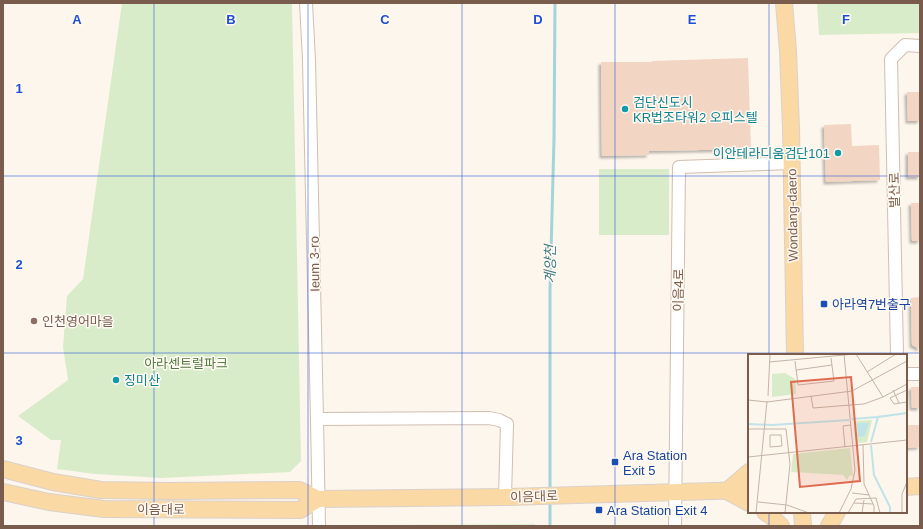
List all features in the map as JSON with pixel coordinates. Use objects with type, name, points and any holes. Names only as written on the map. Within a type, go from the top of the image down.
[{"type":"main road","name":"Wondang-daero","points":[[784,3],[788,51],[792,163],[794,354]]},
{"type":"main road","name":"이음대로","points":[[3,469],[53,482],[101,490],[167,492],[299,490],[318,499],[535,497],[748,490]]},
{"type":"main road","points":[[748,473],[727,491],[748,502]]},
{"type":"main road","points":[[907,487],[920,486]]},
{"type":"main road","name":"이음대로","points":[[3,492],[49,502],[104,509],[300,510],[318,499]]},
{"type":"main road","points":[[766,513],[781,526]]},
{"type":"main road","points":[[802,513],[803,526]]},
{"type":"main road","points":[[829,526],[836,513]]},
{"type":"street","name":"Ieum 3-ro","points":[[306,3],[309,60],[319,526]]},
{"type":"street","name":"발산로","points":[[898,354],[891,59],[906,45],[920,46]]},
{"type":"street","name":"이음4로","points":[[675,526],[679,167],[792,163]]},
{"type":"street","points":[[907,374],[920,374]]},
{"type":"street","points":[[317,419],[490,418],[499,420],[507,424],[505,497]]},
{"type":"green space","name":"아라센트럴파크","points":[[122,3],[292,3],[301,461],[290,472],[161,478],[95,474],[57,469],[61,440],[51,440],[18,416],[68,380],[63,347],[67,296],[83,279]]},
{"type":"green space","points":[[817,3],[920,3],[920,33],[819,35]]},
{"type":"green space","points":[[599,169],[669,169],[669,235],[599,235]]},
{"type":"green space","points":[[535,524],[535,526],[344,526],[345,525]]},
{"type":"building","points":[[748,58],[751,149],[649,151],[649,155],[602,156],[601,62],[652,62]]},
{"type":"building","points":[[907,92],[920,92],[920,121],[908,121]]},
{"type":"building","name":"이안테라디움검단101","points":[[851,124],[852,146],[879,145],[880,180],[826,182],[824,125]]},
{"type":"building","points":[[908,152],[920,152],[920,177],[908,177]]},
{"type":"building","points":[[911,203],[920,203],[920,241],[912,241]]},
{"type":"building","points":[[920,297],[920,349],[912,345],[911,298]]},
{"type":"building","points":[[911,387],[920,387],[920,408],[912,408]]},
{"type":"building","points":[[907,425],[920,425],[920,447],[907,448]]},
{"type":"waterway","name":"계양천","points":[[550,491],[550,290],[554,139],[555,3]]},
{"type":"waterway","name":"계양천","points":[[550,501],[550,526]]},
{"type":"place","name":"검단신도시 KR법조타워2 오피스텔","points":[[625,109]]},
{"type":"place","name":"이안테라디움검단101","points":[[838,153]]},
{"type":"place","name":"아라역7번출구","points":[[824,304]]},
{"type":"place","name":"인천영어마을","points":[[34,321]]},
{"type":"place","name":"징미산","points":[[116,380]]},
{"type":"place","name":"Ara Station Exit 5","points":[[615,462]]},
{"type":"place","name":"Ara Station Exit 4","points":[[599,510]]}]
